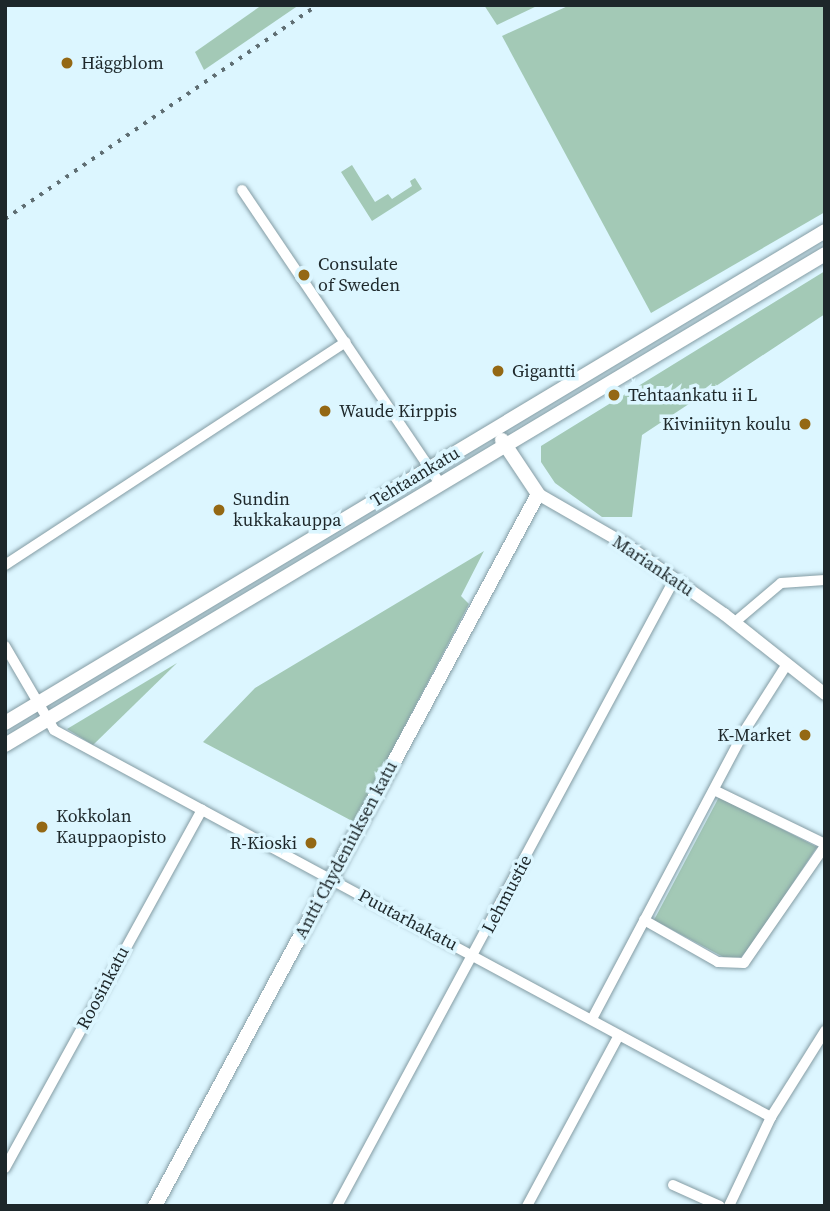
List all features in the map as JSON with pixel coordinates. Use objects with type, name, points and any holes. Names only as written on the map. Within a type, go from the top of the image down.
[{"type":"main road","name":"Tehtaankatu","points":[[5,723],[825,231]]},
{"type":"main road","name":"Tehtaankatu","points":[[5,745],[825,254]]},
{"type":"main road","name":"Mariankatu","points":[[496,428],[538,494]]},
{"type":"main road","name":"Antti Chydeniuksen katu","points":[[155,1206],[538,494]]},
{"type":"street","points":[[242,190],[440,483]]},
{"type":"street","points":[[5,565],[346,342]]},
{"type":"street","name":"Mariankatu","points":[[538,494],[625,544],[735,622],[825,694]]},
{"type":"street","name":"Lehmustie","points":[[338,1206],[674,580]]},
{"type":"street","points":[[735,622],[781,583],[825,580]]},
{"type":"street","points":[[5,646],[48,720]]},
{"type":"street","points":[[592,1019],[745,730],[787,664]]},
{"type":"street","name":"Puutarhakatu","points":[[48,720],[54,730],[771,1117]]},
{"type":"street","points":[[645,920],[718,962],[744,962],[825,845],[714,790]]},
{"type":"street","name":"Roosinkatu","points":[[5,1168],[202,810]]},
{"type":"street","points":[[729,1206],[771,1117],[825,1031]]},
{"type":"street","points":[[527,1206],[619,1034]]},
{"type":"street","points":[[673,1185],[720,1206]]},
{"type":"green space","points":[[262,5],[299,5],[204,70],[195,52]]},
{"type":"green space","points":[[484,5],[539,5],[497,25]]},
{"type":"green space","points":[[570,5],[825,5],[825,212],[651,313],[502,36]]},
{"type":"green space","points":[[352,165],[375,202],[388,194],[392,199],[412,186],[410,181],[415,178],[422,189],[372,221],[341,172]]},
{"type":"green space","points":[[825,271],[825,314],[642,435],[632,517],[602,517],[555,483],[541,462],[541,446]]},
{"type":"green space","points":[[484,551],[461,596],[469,604],[354,822],[203,742],[255,688]]},
{"type":"green space","points":[[177,663],[93,745],[67,729]]},
{"type":"green space","points":[[719,797],[817,847],[751,946],[741,957],[727,959],[654,920]]},
{"type":"railway","points":[[5,219],[317,5]]},
{"type":"place","name":"Häggblom","points":[[67,63]]},
{"type":"place","name":"Consulate of Sweden","points":[[304,275]]},
{"type":"place","name":"Gigantti","points":[[498,371]]},
{"type":"place","name":"Tehtaankatu ii L","points":[[614,395]]},
{"type":"place","name":"Waude Kirppis","points":[[325,411]]},
{"type":"place","name":"Kiviniityn koulu","points":[[805,424]]},
{"type":"place","name":"Sundin kukkakauppa","points":[[219,510]]},
{"type":"place","name":"K-Market","points":[[805,735]]},
{"type":"place","name":"Kokkolan Kauppaopisto","points":[[42,827]]},
{"type":"place","name":"R-Kioski","points":[[311,843]]}]
